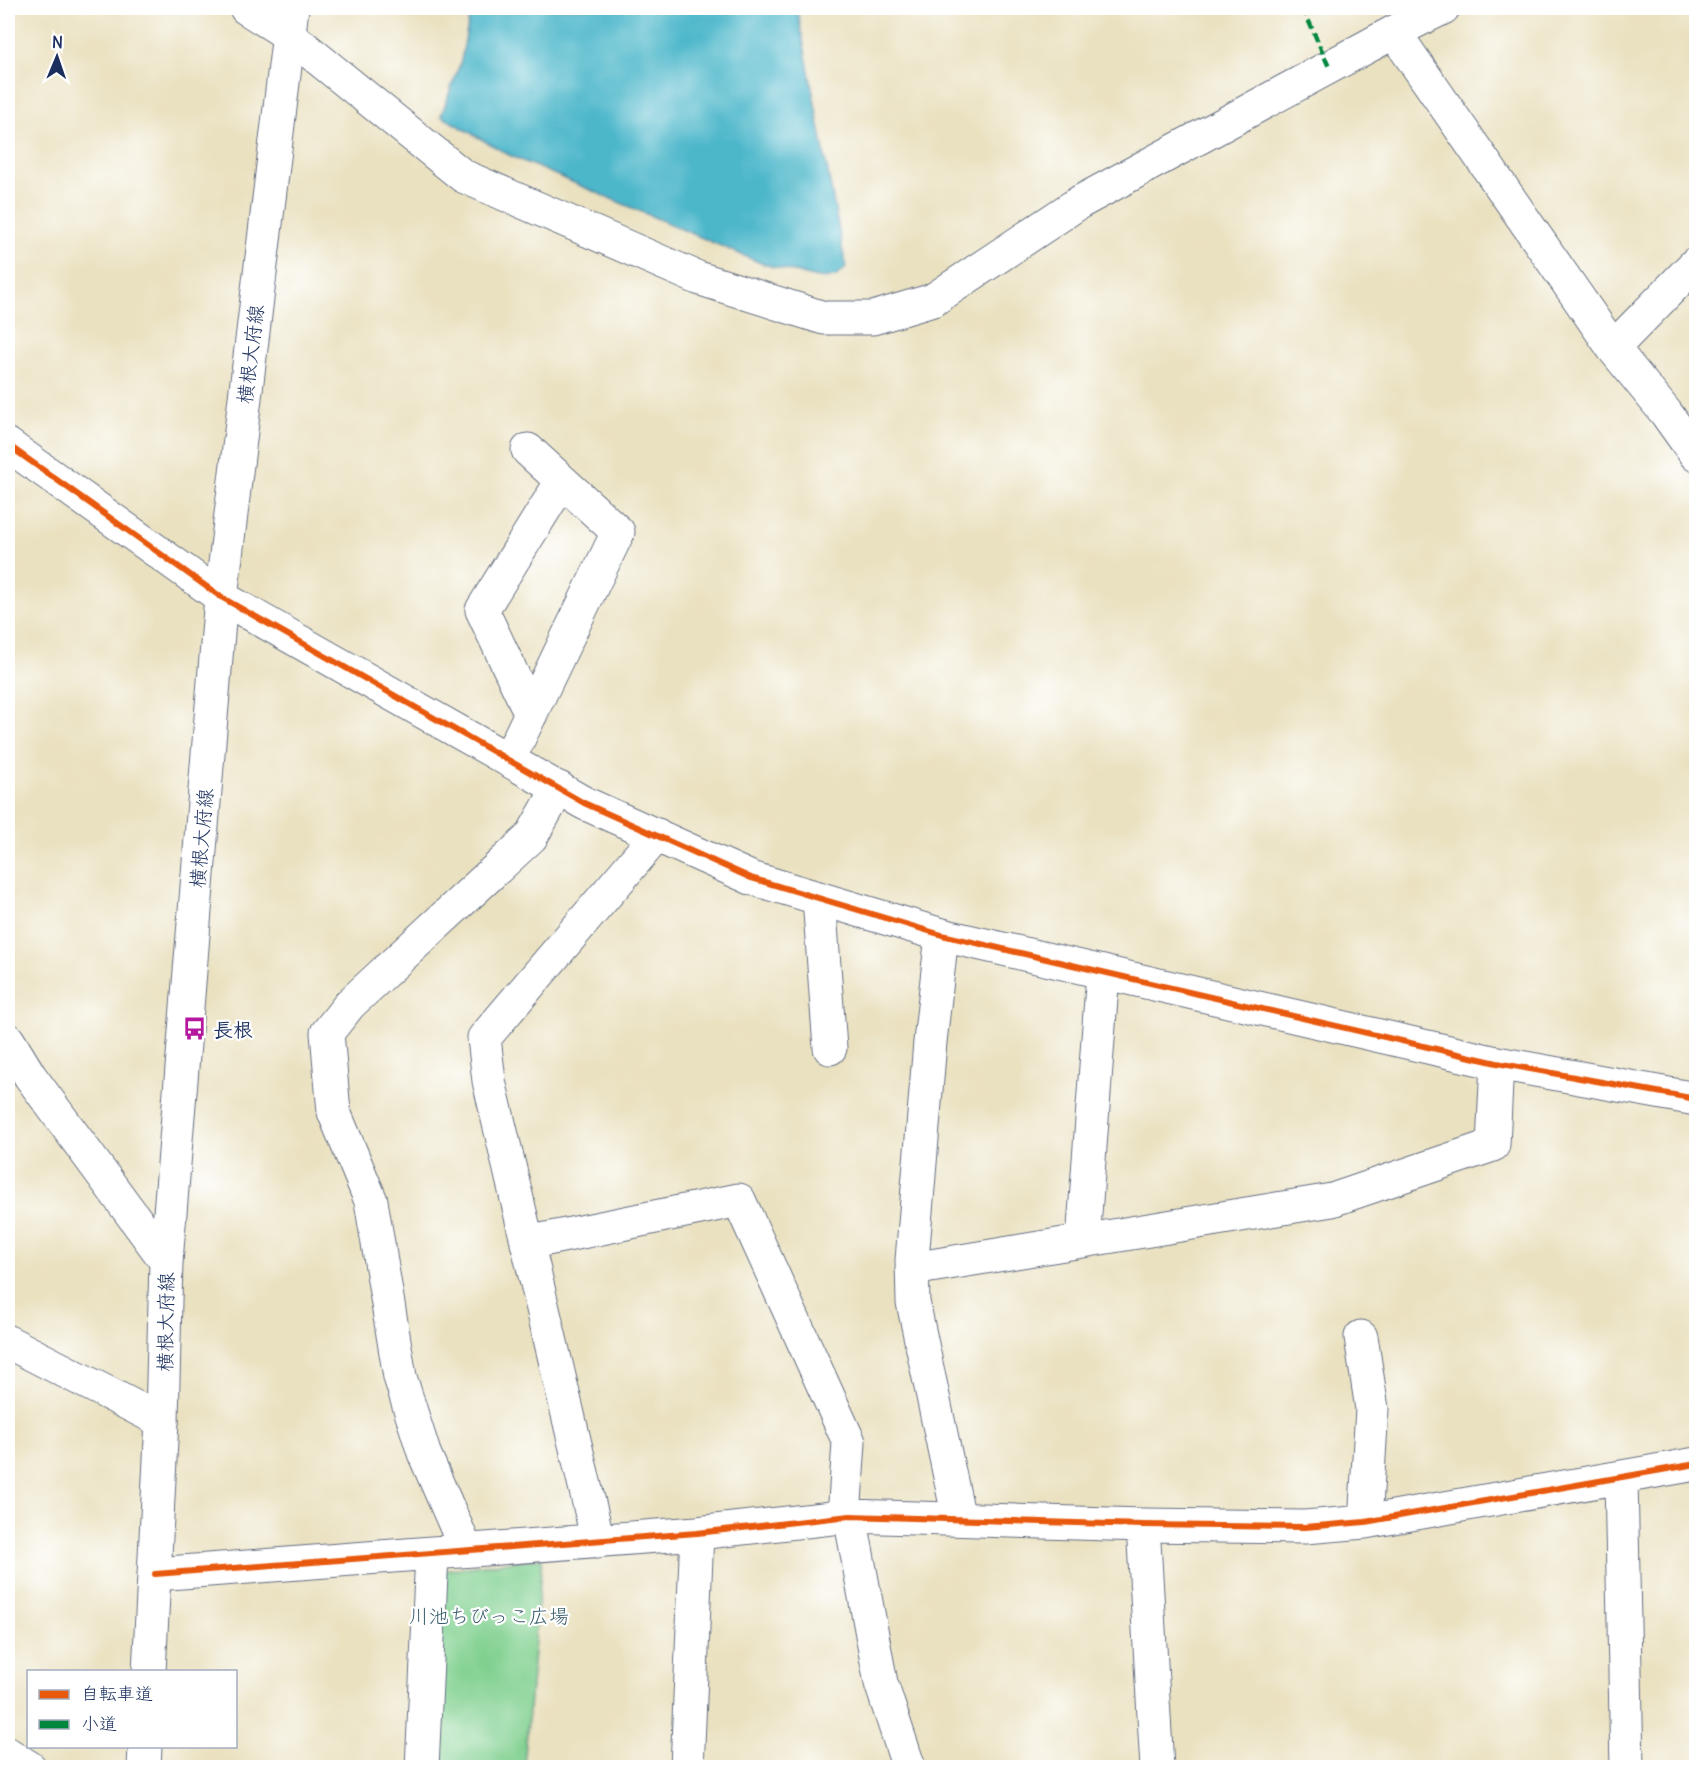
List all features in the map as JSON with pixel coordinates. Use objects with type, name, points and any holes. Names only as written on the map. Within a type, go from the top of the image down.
[{"type":"street","points":[[246,8],[290,21],[464,176],[698,278],[824,318],[873,318],[933,300],[1080,201],[1394,32],[1443,8]]},
{"type":"street","name":"横根大府線","points":[[149,1670],[162,1421],[166,1261],[221,597],[290,21]]},
{"type":"street","points":[[1394,32],[1613,348],[1666,413],[1696,455]]},
{"type":"street","points":[[1613,348],[1696,263]]},
{"type":"street","points":[[8,445],[221,597],[584,803],[751,878],[942,935],[1497,1063],[1696,1099]]},
{"type":"street","points":[[509,759],[618,532],[528,450]]},
{"type":"street","points":[[531,714],[482,610],[562,481]]},
{"type":"street","points":[[422,1767],[447,1552],[461,1538],[424,1453],[400,1377],[371,1201],[334,1112],[327,1033],[350,1004],[531,837],[559,788]]},
{"type":"street","points":[[597,1541],[489,1081],[484,1038],[657,835]]},
{"type":"street","points":[[819,898],[830,1048]]},
{"type":"street","points":[[942,935],[930,1042],[912,1269],[913,1302],[959,1520]]},
{"type":"street","points":[[1083,1241],[1103,972]]},
{"type":"street","points":[[8,1040],[19,1081],[166,1261]]},
{"type":"street","points":[[912,1269],[1332,1200],[1493,1145],[1497,1063]]},
{"type":"street","points":[[527,1243],[739,1200],[849,1442],[847,1516],[881,1683],[909,1767]]},
{"type":"street","points":[[1361,1337],[1372,1409],[1365,1522]]},
{"type":"street","points":[[8,1342],[162,1421]]},
{"type":"street","points":[[155,1574],[697,1533],[847,1516],[1143,1525],[1305,1527],[1365,1522],[1696,1464]]},
{"type":"street","points":[[1621,1478],[1628,1767]]},
{"type":"street","points":[[1143,1525],[1156,1767]]},
{"type":"street","points":[[687,1767],[697,1533]]},
{"type":"street","points":[[144,1767],[145,1748]]},
{"type":"street","points":[[8,1754],[30,1767]]},
{"type":"green space","name":"川池ちびっこ広場","points":[[542,1558],[524,1767],[434,1768],[443,1570]]},
{"type":"water","points":[[471,8],[797,8],[846,268],[835,277],[817,278],[763,264],[509,155],[441,116],[461,61]]},
{"type":"marked path","points":[[1303,8],[1329,67]]},
{"type":"cycle path","points":[[8,445],[221,597],[584,803],[751,878],[942,935],[1497,1063],[1696,1099]]},
{"type":"cycle path","points":[[155,1574],[697,1533],[850,1516],[1143,1525],[1305,1527],[1365,1522],[1696,1464]]},
{"type":"place","name":"長根","points":[[195,1029]]}]
